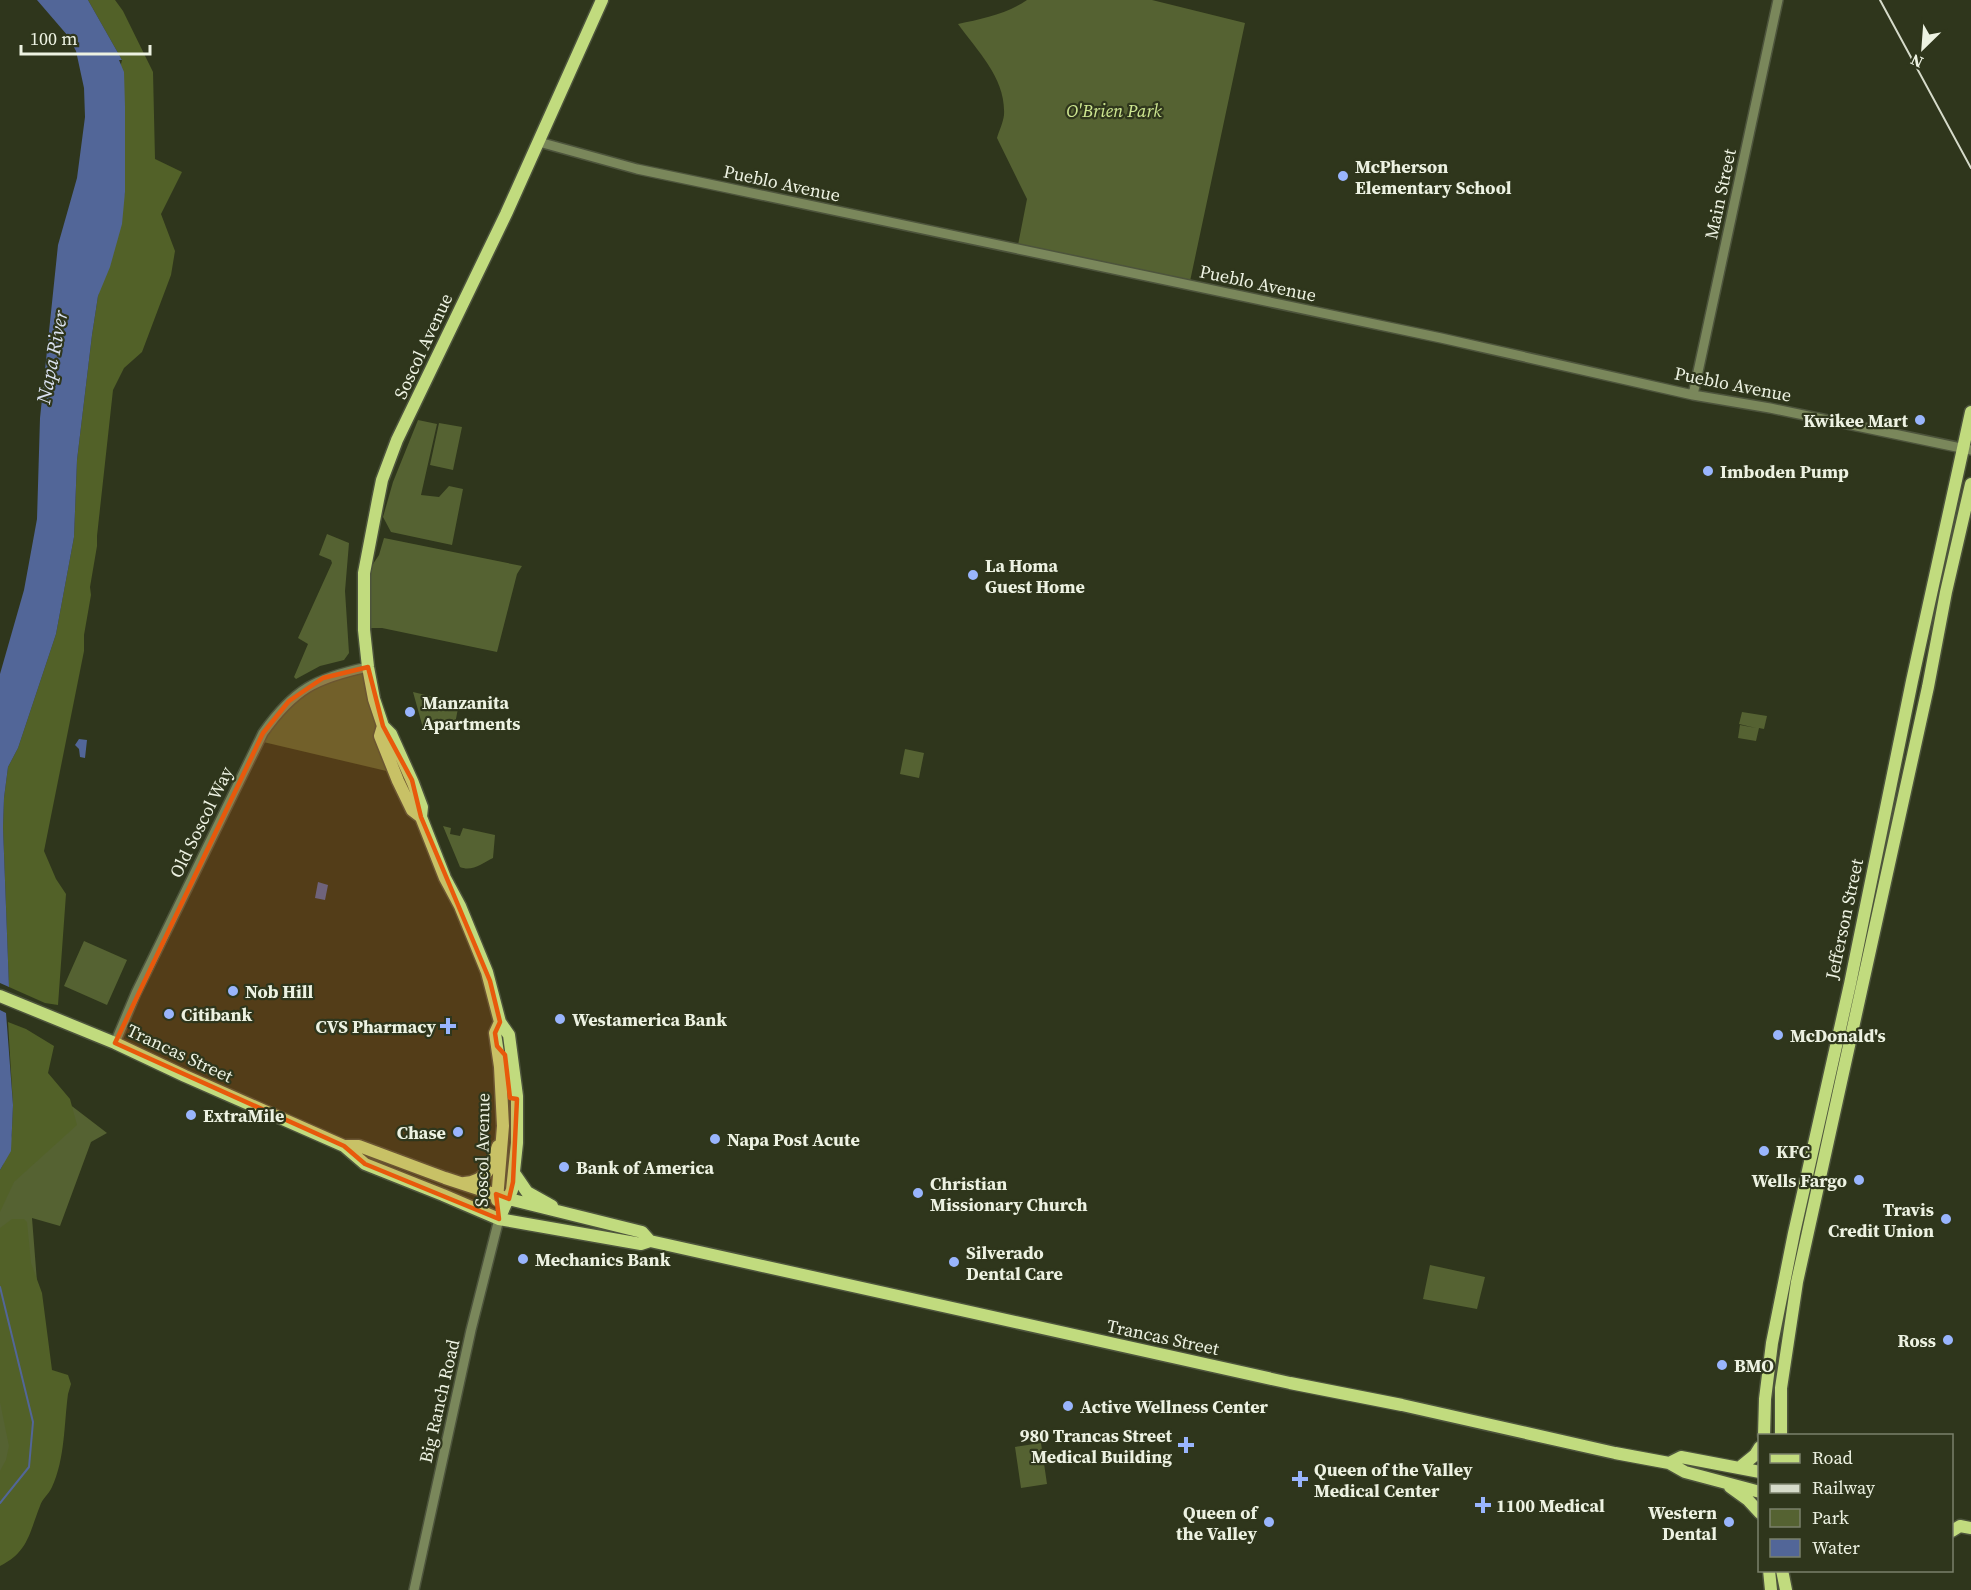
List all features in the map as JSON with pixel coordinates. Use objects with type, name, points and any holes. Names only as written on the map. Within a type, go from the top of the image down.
[{"type":"main road","name":"Soscol Avenue","points":[[499,1219],[509,1199],[517,1135],[517,1098],[510,1035],[500,1022],[487,972],[460,906],[445,878],[421,817],[412,810],[380,736],[383,726],[374,699],[364,630],[364,573],[382,480],[397,440],[539,142],[602,0]]},
{"type":"main road","name":"Jefferson Street","points":[[1764,1434],[1765,1399],[1771,1354],[1796,1225],[1850,984],[1912,681],[1967,449],[1971,412]]},
{"type":"main road","name":"Jefferson Street","points":[[1781,1434],[1781,1388],[1797,1282],[1971,484]]},
{"type":"main road","name":"Trancas Street","points":[[0,996],[115,1043],[344,1146],[366,1164],[499,1219],[640,1244],[650,1241],[1290,1383],[1669,1463],[1685,1472],[1758,1491]]},
{"type":"main road","name":"Soscol Avenue","points":[[499,1219],[496,1194],[503,1134],[495,1033],[500,1022]]},
{"type":"main road","points":[[497,1046],[505,1055],[510,1097],[517,1098]]},
{"type":"main road","points":[[445,1178],[466,1183],[482,1178],[489,1170],[503,1134]]},
{"type":"main road","name":"Trancas Street","points":[[344,1146],[359,1146],[509,1199],[642,1233],[650,1241]]},
{"type":"main road","points":[[514,1173],[531,1195],[564,1212],[589,1221]]},
{"type":"main road","points":[[1739,1468],[1751,1459],[1758,1450]]},
{"type":"main road","name":"Trancas Street","points":[[1669,1463],[1681,1457],[1758,1472]]},
{"type":"main road","points":[[1722,1480],[1748,1500],[1758,1512]]},
{"type":"main road","points":[[1953,1518],[1971,1523]]},
{"type":"main road","points":[[1953,1530],[1960,1526],[1971,1528]]},
{"type":"main road","points":[[1953,1531],[1971,1536]]},
{"type":"main road","points":[[1769,1572],[1771,1590]]},
{"type":"main road","points":[[1782,1572],[1786,1590]]},
{"type":"street","name":"Main Street","points":[[1693,394],[1778,0]]},
{"type":"street","name":"Pueblo Avenue","points":[[539,142],[637,168],[739,191],[1430,335],[1693,394],[1967,449]]},
{"type":"street","name":"Old Soscol Way","points":[[115,1043],[136,993],[263,733],[289,701],[311,684],[323,678],[368,667]]},
{"type":"street","name":"Big Ranch Road","points":[[414,1590],[471,1330],[499,1219]]},
{"type":"highlighted area","points":[[368,667],[383,726],[412,780],[421,817],[490,981],[500,1022],[495,1033],[497,1046],[505,1055],[510,1098],[517,1099],[513,1182],[509,1199],[496,1194],[499,1219],[365,1164],[344,1146],[115,1043],[263,733],[289,701],[323,678]]},
{"type":"green space","points":[[88,0],[115,0],[123,11],[153,72],[155,159],[182,172],[161,214],[175,251],[171,275],[142,352],[124,368],[113,390],[84,651],[44,851],[56,879],[66,894],[58,1005],[45,1003],[9,987],[3,827],[8,767],[18,748],[56,634],[74,537],[77,460],[98,296],[125,192],[125,106],[116,85],[122,60]]},
{"type":"green space","name":"O'Brien Park","points":[[1027,0],[1152,0],[1245,23],[1189,286],[1017,250],[1027,199],[997,138],[1004,115],[1000,89],[996,77],[982,55],[958,24],[1003,12]]},
{"type":"green space","points":[[418,420],[437,424],[421,495],[439,497],[449,486],[463,489],[452,545],[391,532],[383,517],[393,482]]},
{"type":"green space","points":[[439,423],[462,427],[453,470],[430,465]]},
{"type":"green space","points":[[327,534],[349,543],[345,591],[349,653],[344,660],[320,666],[296,679],[294,677],[308,644],[298,638],[332,563],[331,560],[319,555]]},
{"type":"green space","points":[[384,538],[522,566],[517,574],[497,652],[382,628],[370,628],[368,597],[371,567],[379,555]]},
{"type":"green space","points":[[363,668],[372,712],[395,773],[259,741],[263,733],[311,684]]},
{"type":"green space","points":[[413,692],[459,703],[455,724],[428,732],[426,727],[423,728]]},
{"type":"green space","points":[[1742,712],[1767,716],[1764,729],[1759,728],[1756,741],[1738,738],[1740,725],[1756,728],[1739,724]]},
{"type":"green space","points":[[905,749],[924,753],[919,778],[900,774]]},
{"type":"green space","points":[[443,826],[451,828],[450,834],[460,836],[463,828],[495,835],[493,858],[473,868],[460,867]]},
{"type":"green space","points":[[84,941],[127,960],[107,1005],[64,986]]},
{"type":"green space","points":[[8,1022],[26,1029],[54,1046],[48,1073],[70,1099],[77,1125],[14,1182],[0,1212],[0,1170],[11,1151],[13,1105]]},
{"type":"green space","points":[[30,1074],[107,1133],[91,1142],[60,1226],[32,1218],[45,1384],[0,1487],[0,1176]]},
{"type":"green space","points":[[12,1219],[24,1219],[27,1222],[31,1263],[42,1293],[52,1370],[68,1375],[71,1384],[62,1453],[51,1490],[41,1503],[30,1534],[22,1548],[17,1555],[0,1566],[0,1471],[6,1460],[9,1446],[0,1402],[0,1228]]},
{"type":"green space","points":[[1430,1265],[1485,1277],[1477,1309],[1423,1299]]},
{"type":"green space","points":[[1041,1443],[1047,1484],[1021,1488],[1015,1447]]},
{"type":"water","name":"Napa River","points":[[37,0],[88,0],[122,60],[119,60],[124,72],[125,192],[122,224],[110,267],[98,296],[77,460],[74,537],[56,634],[18,748],[8,767],[3,827],[9,987],[0,983],[0,674],[24,590],[37,519],[40,418],[58,245],[77,178],[85,117],[84,88],[76,51],[68,36]]},
{"type":"water","points":[[79,739],[87,740],[85,758],[80,757],[79,749],[75,745]]},
{"type":"water","points":[[318,882],[328,885],[325,900],[315,898]]},
{"type":"water","points":[[0,1010],[6,1013],[13,1105],[11,1151],[0,1170]]},
{"type":"waterway","points":[[0,1287],[33,1422],[29,1467],[0,1503]]},
{"type":"railway","points":[[1880,0],[1971,168]]},
{"type":"place","name":"McPherson Elementary School","points":[[1343,176]]},
{"type":"place","name":"Kwikee Mart","points":[[1920,420]]},
{"type":"place","name":"Imboden Pump","points":[[1708,471]]},
{"type":"place","name":"La Homa Guest Home","points":[[973,575]]},
{"type":"place","name":"Manzanita Apartments","points":[[410,712]]},
{"type":"place","name":"Nob Hill","points":[[233,991]]},
{"type":"place","name":"Citibank","points":[[169,1014]]},
{"type":"place","name":"Westamerica Bank","points":[[560,1019]]},
{"type":"place","name":"CVS Pharmacy","points":[[448,1026]]},
{"type":"place","name":"McDonald's","points":[[1778,1035]]},
{"type":"place","name":"ExtraMile","points":[[191,1115]]},
{"type":"place","name":"Chase","points":[[458,1132]]},
{"type":"place","name":"Napa Post Acute","points":[[715,1139]]},
{"type":"place","name":"KFC","points":[[1764,1151]]},
{"type":"place","name":"Bank of America","points":[[564,1167]]},
{"type":"place","name":"Wells Fargo","points":[[1859,1180]]},
{"type":"place","name":"Christian Missionary Church","points":[[918,1193]]},
{"type":"place","name":"Travis Credit Union","points":[[1946,1219]]},
{"type":"place","name":"Mechanics Bank","points":[[523,1259]]},
{"type":"place","name":"Silverado Dental Care","points":[[954,1262]]},
{"type":"place","name":"Ross","points":[[1948,1340]]},
{"type":"place","name":"BMO","points":[[1722,1365]]},
{"type":"place","name":"Active Wellness Center","points":[[1068,1406]]},
{"type":"place","name":"980 Trancas Street Medical Building","points":[[1186,1445]]},
{"type":"place","name":"Queen of the Valley Medical Center","points":[[1300,1479]]},
{"type":"place","name":"1100 Medical","points":[[1483,1505]]},
{"type":"place","name":"Queen of the Valley","points":[[1269,1522]]},
{"type":"place","name":"Western Dental","points":[[1729,1522]]}]
